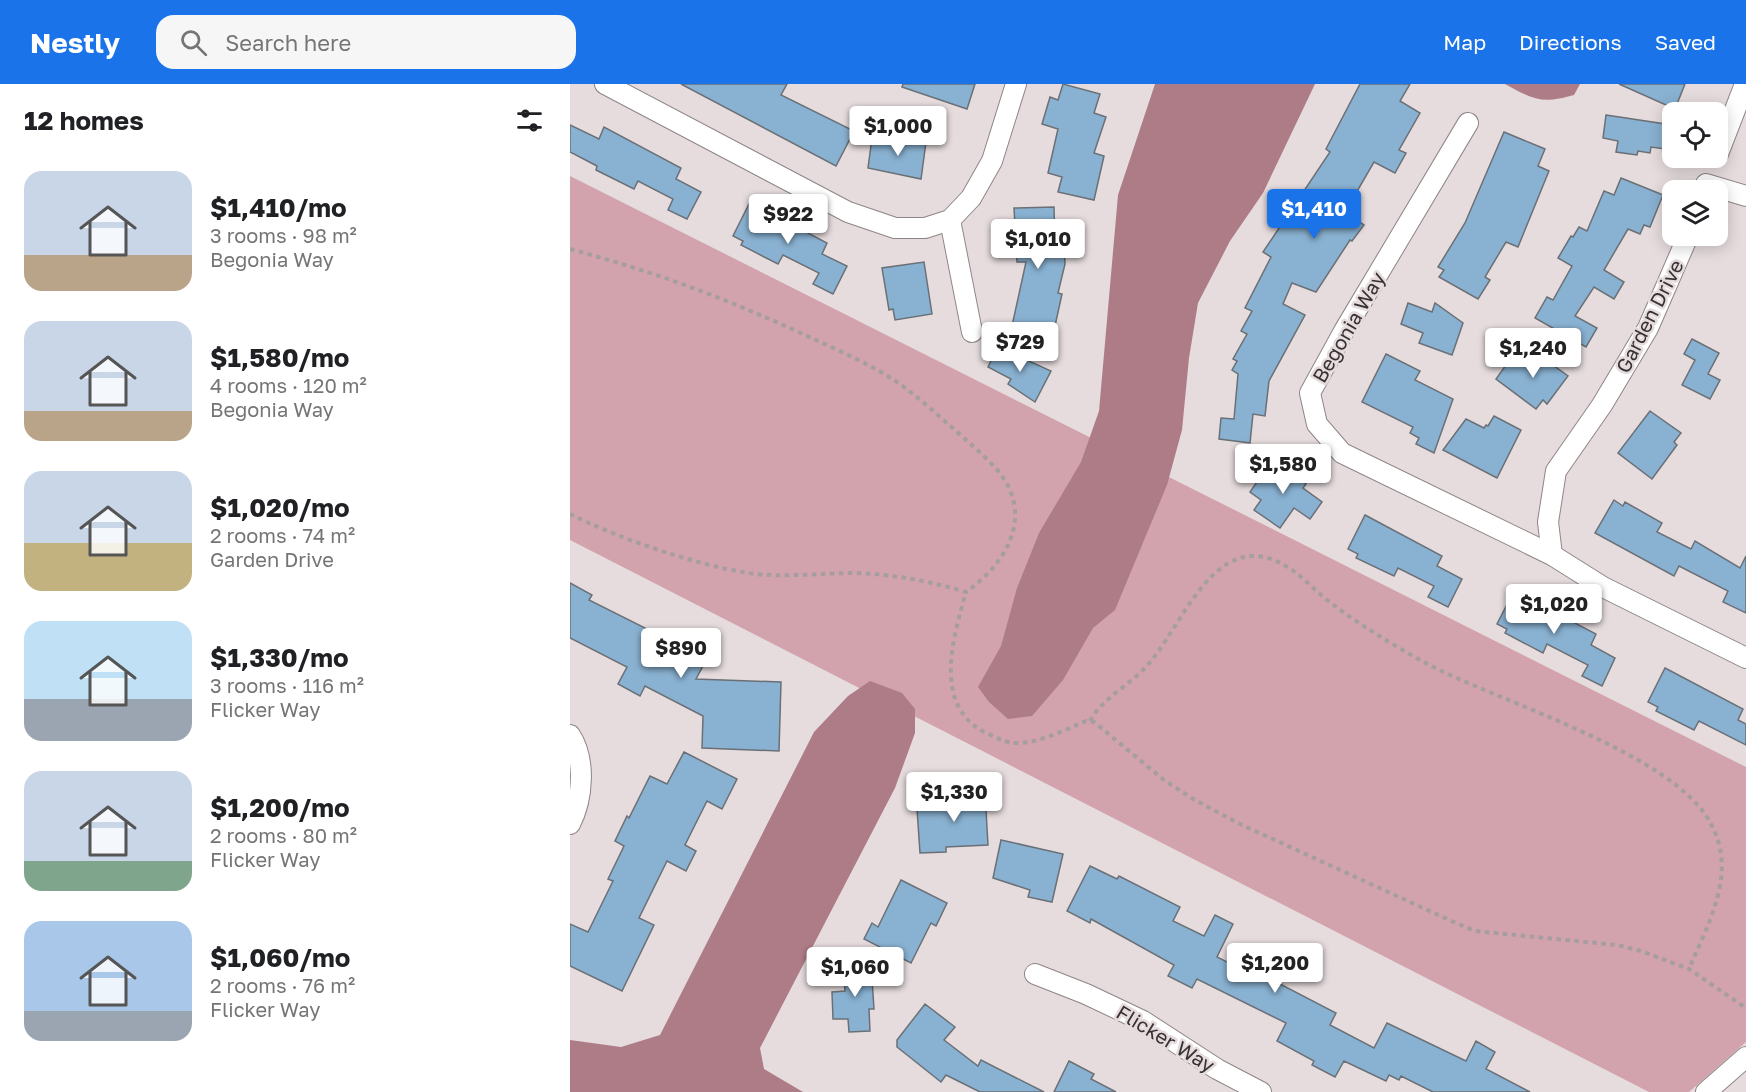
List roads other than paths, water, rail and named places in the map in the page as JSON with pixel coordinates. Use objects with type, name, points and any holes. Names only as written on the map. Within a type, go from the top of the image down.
[{"type":"street","points":[[605,84],[867,220],[895,228],[925,228],[950,220],[971,198],[992,161],[1016,84]]},
{"type":"street","points":[[1728,129],[1746,84]]},
{"type":"street","name":"Begonia Way","points":[[1468,123],[1344,331],[1310,393],[1317,424],[1342,453],[1552,555]]},
{"type":"street","points":[[1728,192],[1746,196]]},
{"type":"street","points":[[950,220],[972,332]]},
{"type":"street","name":"Garden Drive","points":[[1552,555],[1548,522],[1556,471],[1602,405],[1648,328],[1684,246]]},
{"type":"street","points":[[1552,555],[1603,588],[1746,658]]},
{"type":"street","points":[[570,824],[579,807],[580,772],[573,738]]},
{"type":"street","name":"Flicker Way","points":[[1035,974],[1086,994],[1143,1021],[1216,1070],[1261,1092]]},
{"type":"street","points":[[1706,1092],[1746,1057]]}]
